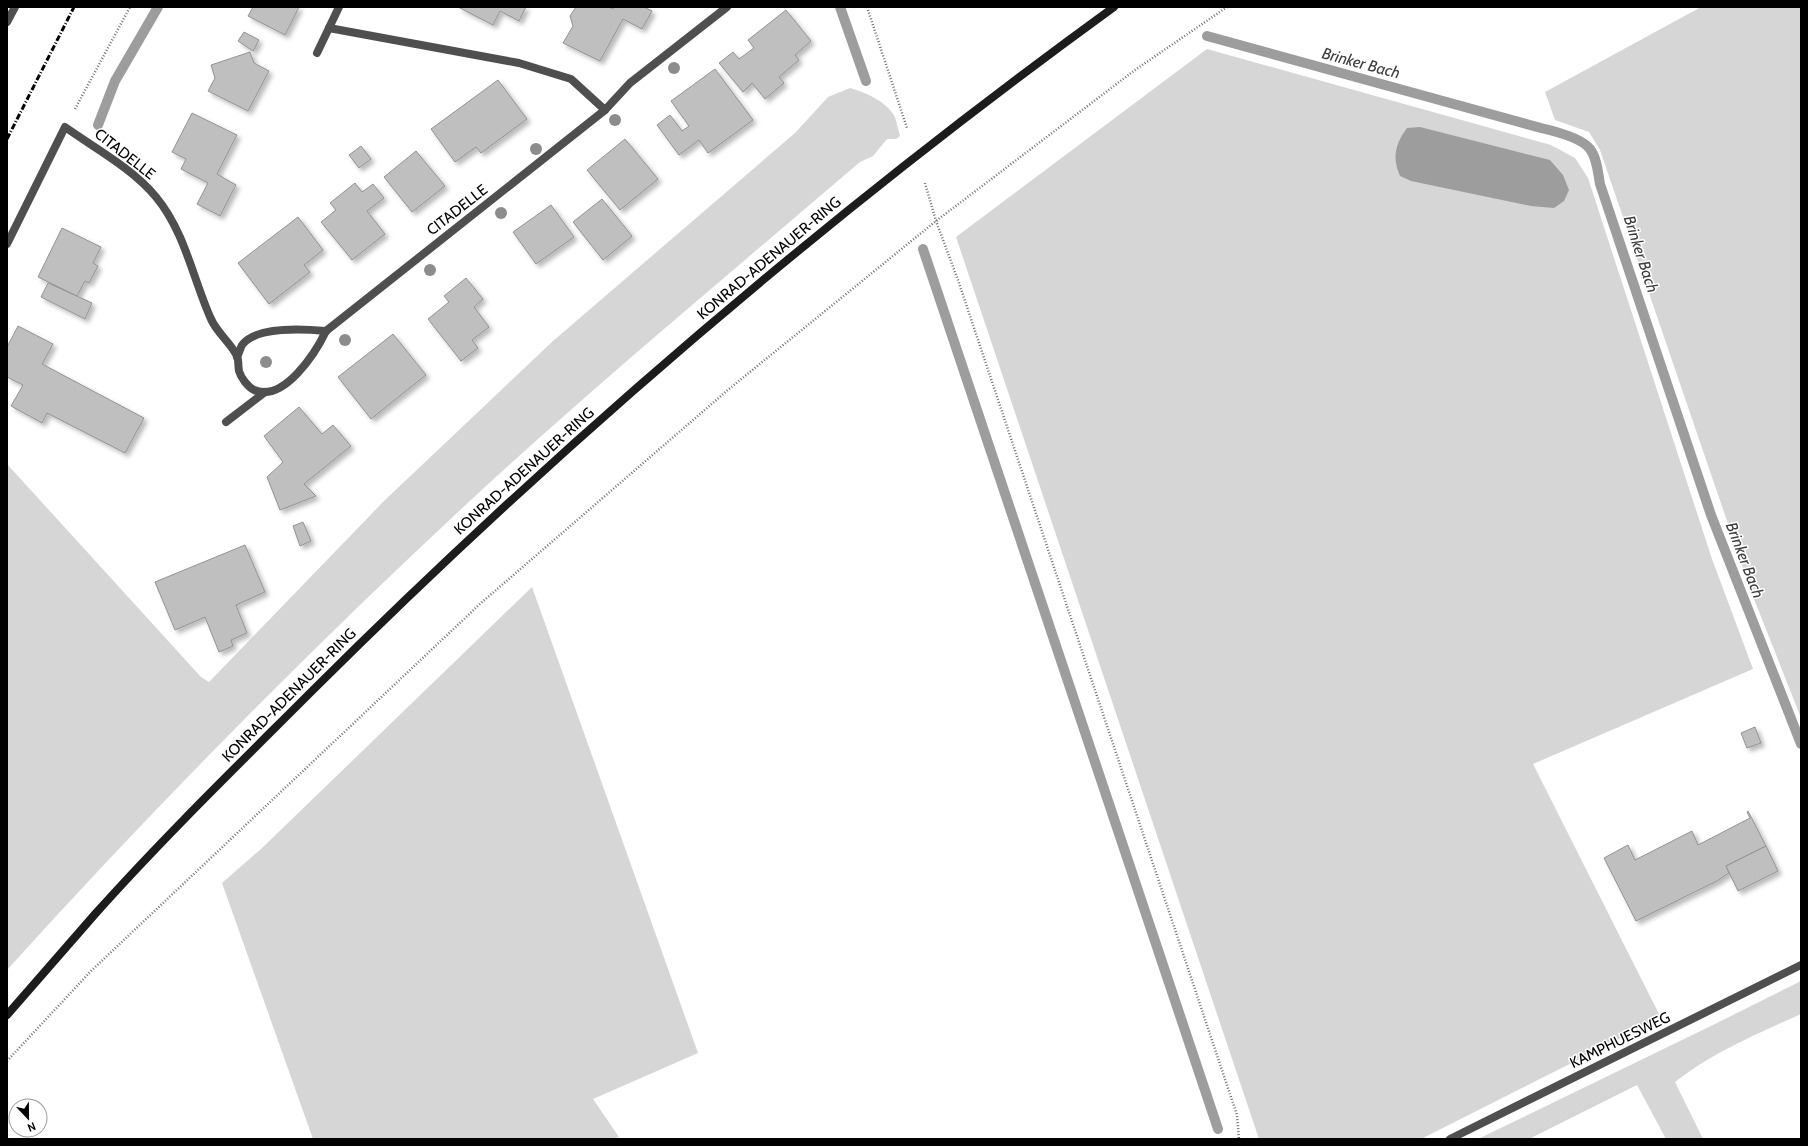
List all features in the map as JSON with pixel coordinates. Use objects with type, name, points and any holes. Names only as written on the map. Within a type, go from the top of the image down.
[{"type":"main road","name":"KONRAD-ADENAUER-RING","points":[[7,1015],[98,911],[217,786],[365,638],[533,480],[662,365],[801,248],[970,114],[1114,7]]},
{"type":"street","points":[[7,22],[15,7]]},
{"type":"street","points":[[317,53],[339,7]]},
{"type":"street","name":"CITADELLE","points":[[226,422],[265,392],[281,386],[292,378],[314,354],[326,331],[605,110],[630,83],[727,7]]},
{"type":"street","points":[[329,28],[520,63],[571,79],[605,110]]},
{"type":"street","points":[[7,244],[65,127]]},
{"type":"street","name":"CITADELLE","points":[[65,127],[129,171],[156,197],[176,229],[212,320],[238,357],[239,373],[246,384],[254,390],[265,392]]},
{"type":"street","points":[[238,357],[243,345],[256,336],[280,330],[305,329],[326,331]]},
{"type":"street","name":"KAMPHUESWEG","points":[[1450,1139],[1801,965]]},
{"type":"path","points":[[65,127],[130,7]]},
{"type":"path","points":[[867,7],[906,128]]},
{"type":"path","points":[[7,1061],[90,971],[481,603],[729,389],[936,221],[1135,70],[1227,7]]},
{"type":"path","points":[[924,184],[958,280],[1237,1114],[1239,1139]]},
{"type":"shaded area","points":[[1701,7],[1801,7],[1801,718],[1752,594],[1600,150],[1589,132],[1555,120],[1545,92]]},
{"type":"shaded area","points":[[1207,49],[1551,145],[1575,158],[1588,178],[1712,559],[1753,669],[1533,764],[1661,1018],[1421,1139],[1259,1139],[956,237]]},
{"type":"shaded area","points":[[850,88],[876,98],[887,106],[895,117],[900,136],[896,139],[887,139],[873,156],[860,162],[671,323],[577,404],[485,487],[361,604],[240,723],[122,845],[7,970],[7,464],[201,677],[209,682],[385,500],[553,341],[795,133],[828,97]]},
{"type":"shaded area","points":[[1420,127],[1550,160],[1563,175],[1569,190],[1564,201],[1554,208],[1531,206],[1411,181],[1400,176],[1396,163],[1397,145],[1407,128]]},
{"type":"shaded area","points":[[532,587],[698,1053],[593,1099],[619,1137],[612,1139],[313,1139],[222,883],[261,849]]},
{"type":"shaded area","points":[[1801,981],[1801,1014],[1752,1036],[1720,1053],[1675,1082],[1703,1139],[1666,1139],[1637,1085],[1529,1139],[1478,1139],[1717,1023]]},
{"type":"building","points":[[253,7],[299,7],[285,35],[248,16]]},
{"type":"building","points":[[458,7],[526,7],[519,21],[500,11],[493,25]]},
{"type":"building","points":[[576,7],[609,7],[613,9],[614,7],[644,7],[652,11],[642,29],[623,19],[600,61],[563,43],[573,26],[570,16]]},
{"type":"building","points":[[786,10],[811,41],[795,55],[799,60],[779,77],[784,83],[765,99],[752,83],[743,92],[719,63],[733,52],[739,59],[754,48],[748,40]]},
{"type":"building","points":[[244,32],[259,40],[253,51],[238,41]]},
{"type":"building","points":[[250,52],[254,63],[269,71],[248,111],[208,91],[215,78],[211,65]]},
{"type":"building","points":[[715,69],[753,120],[708,153],[699,140],[679,155],[657,125],[670,115],[682,131],[689,126],[671,101]]},
{"type":"building","points":[[498,80],[527,119],[481,153],[476,147],[455,162],[431,129]]},
{"type":"building","points":[[192,113],[237,135],[217,174],[236,185],[220,216],[197,204],[208,183],[181,169],[186,159],[172,152]]},
{"type":"building","points":[[625,139],[658,179],[620,210],[587,170]]},
{"type":"building","points":[[361,146],[371,159],[359,168],[349,155]]},
{"type":"building","points":[[416,151],[445,186],[412,212],[384,177]]},
{"type":"building","points":[[355,183],[362,192],[373,184],[384,198],[367,211],[385,234],[352,260],[321,222],[336,210],[330,203]]},
{"type":"building","points":[[602,199],[632,236],[603,260],[573,222]]},
{"type":"building","points":[[551,205],[574,237],[536,264],[513,232]]},
{"type":"building","points":[[298,217],[323,250],[304,265],[310,272],[269,304],[238,263]]},
{"type":"building","points":[[62,228],[101,247],[93,263],[98,266],[89,283],[85,281],[77,296],[38,277]]},
{"type":"building","points":[[466,278],[483,299],[474,307],[489,327],[472,340],[478,348],[461,361],[428,319],[449,302],[444,296]]},
{"type":"building","points":[[48,283],[92,303],[85,319],[41,297]]},
{"type":"building","points":[[18,326],[53,344],[42,364],[144,418],[125,453],[47,413],[42,423],[11,406],[23,385],[7,377],[7,347]]},
{"type":"building","points":[[393,334],[426,375],[371,419],[338,377]]},
{"type":"building","points":[[299,407],[322,434],[333,425],[351,446],[304,484],[316,496],[280,510],[267,477],[283,462],[264,436]]},
{"type":"building","points":[[303,522],[311,541],[300,546],[293,526]]},
{"type":"building","points":[[245,545],[265,592],[236,605],[247,633],[231,640],[233,646],[219,652],[205,617],[175,630],[155,582]]},
{"type":"building","points":[[1755,727],[1761,743],[1747,748],[1741,733]]},
{"type":"building","points":[[1748,811],[1766,846],[1726,866],[1729,873],[1717,881],[1636,921],[1604,858],[1628,845],[1635,860],[1692,831],[1698,845],[1750,818],[1747,812]]},
{"type":"building","points":[[1766,846],[1778,871],[1738,891],[1726,866]]},
{"type":"waterway","points":[[98,125],[115,81],[158,7]]},
{"type":"waterway","points":[[840,7],[866,81]]},
{"type":"waterway","name":"Brinker Bach","points":[[1207,36],[1560,133],[1574,138],[1590,149],[1596,161],[1600,184],[1711,515],[1801,744]]},
{"type":"waterway","points":[[923,249],[1218,1129]]},
{"type":"railway","points":[[7,139],[74,7]]}]
